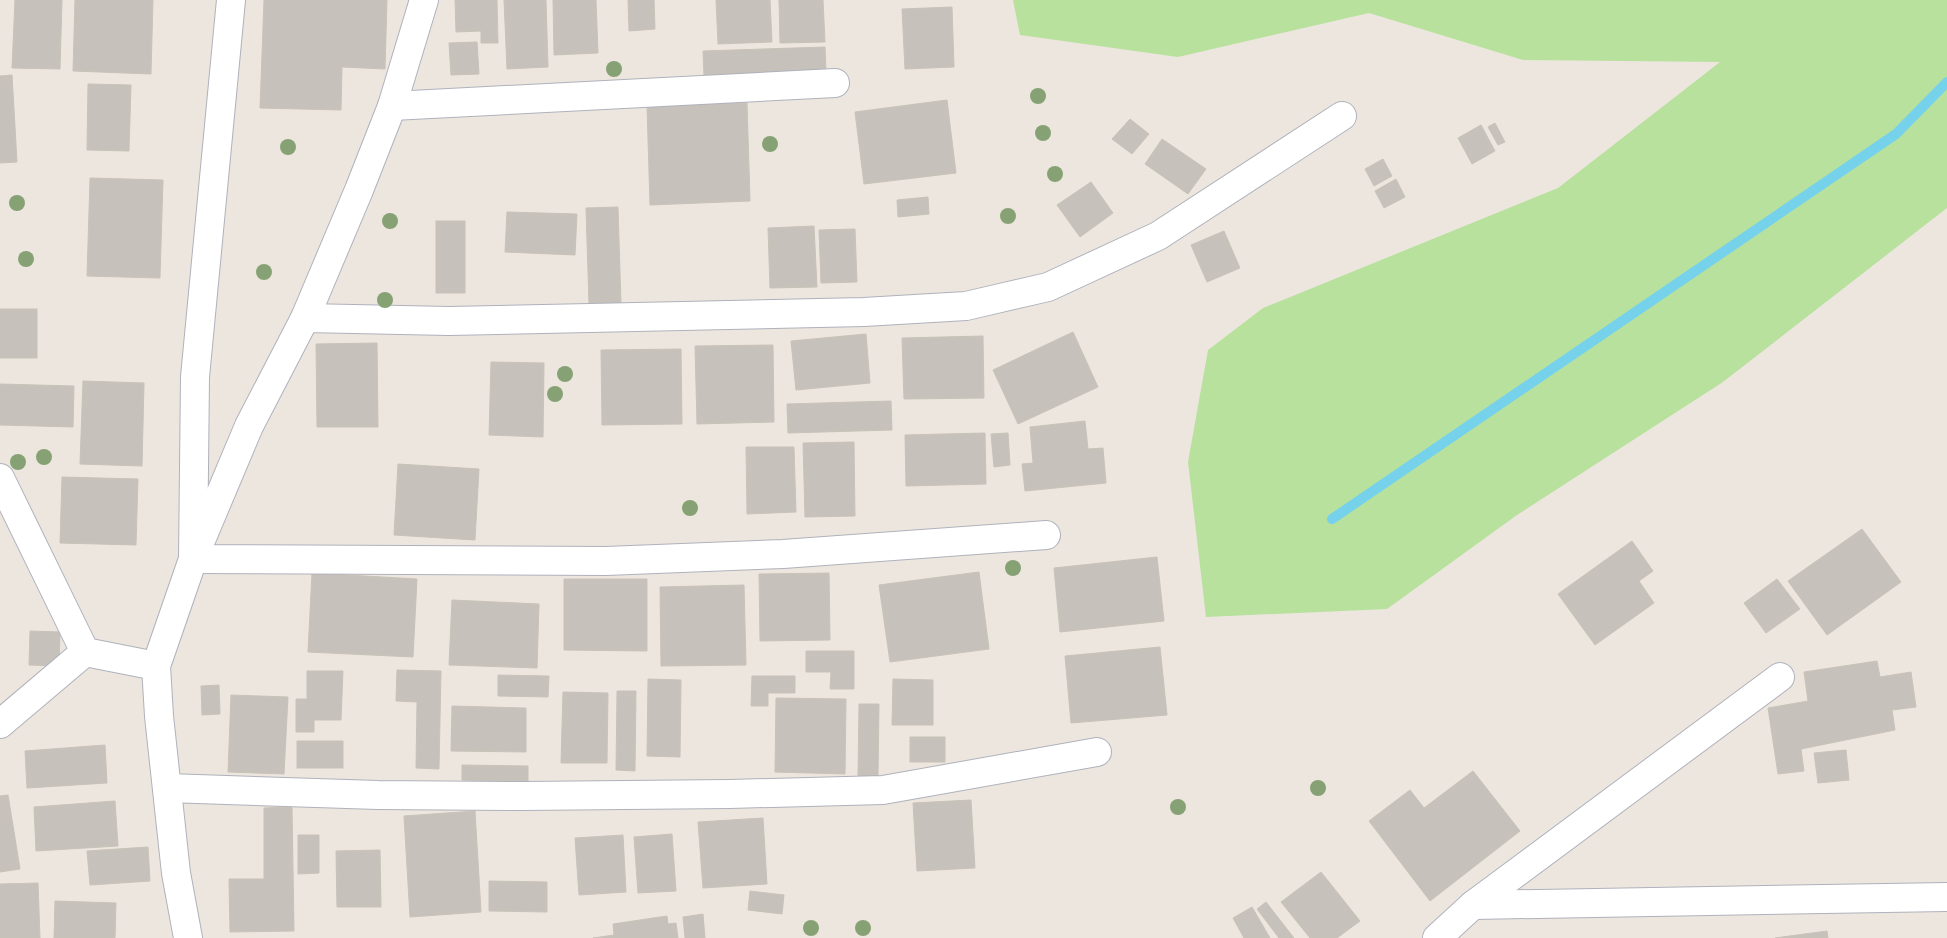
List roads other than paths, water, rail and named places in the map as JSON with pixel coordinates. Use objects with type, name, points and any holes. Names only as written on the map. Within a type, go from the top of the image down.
[{"type":"street","points":[[192,559],[195,378],[231,0]]},
{"type":"street","points":[[188,938],[176,873],[156,666],[192,559],[248,426],[305,318],[359,190],[392,106],[424,0]]},
{"type":"street","points":[[392,106],[835,83]]},
{"type":"street","points":[[305,318],[450,321],[864,312],[966,306],[1048,287],[1158,236],[1342,116]]},
{"type":"street","points":[[0,478],[84,652]]},
{"type":"street","points":[[192,559],[606,562],[783,554],[1046,535]]},
{"type":"street","points":[[84,652],[156,666]]},
{"type":"street","points":[[0,724],[84,652]]},
{"type":"street","points":[[1437,938],[1473,905],[1780,678]]},
{"type":"street","points":[[167,788],[378,795],[503,796],[730,794],[873,790],[1097,752]]},
{"type":"street","points":[[1473,905],[1947,897]]},
{"type":"waterway","points":[[1332,519],[1896,134],[1947,82]]}]
